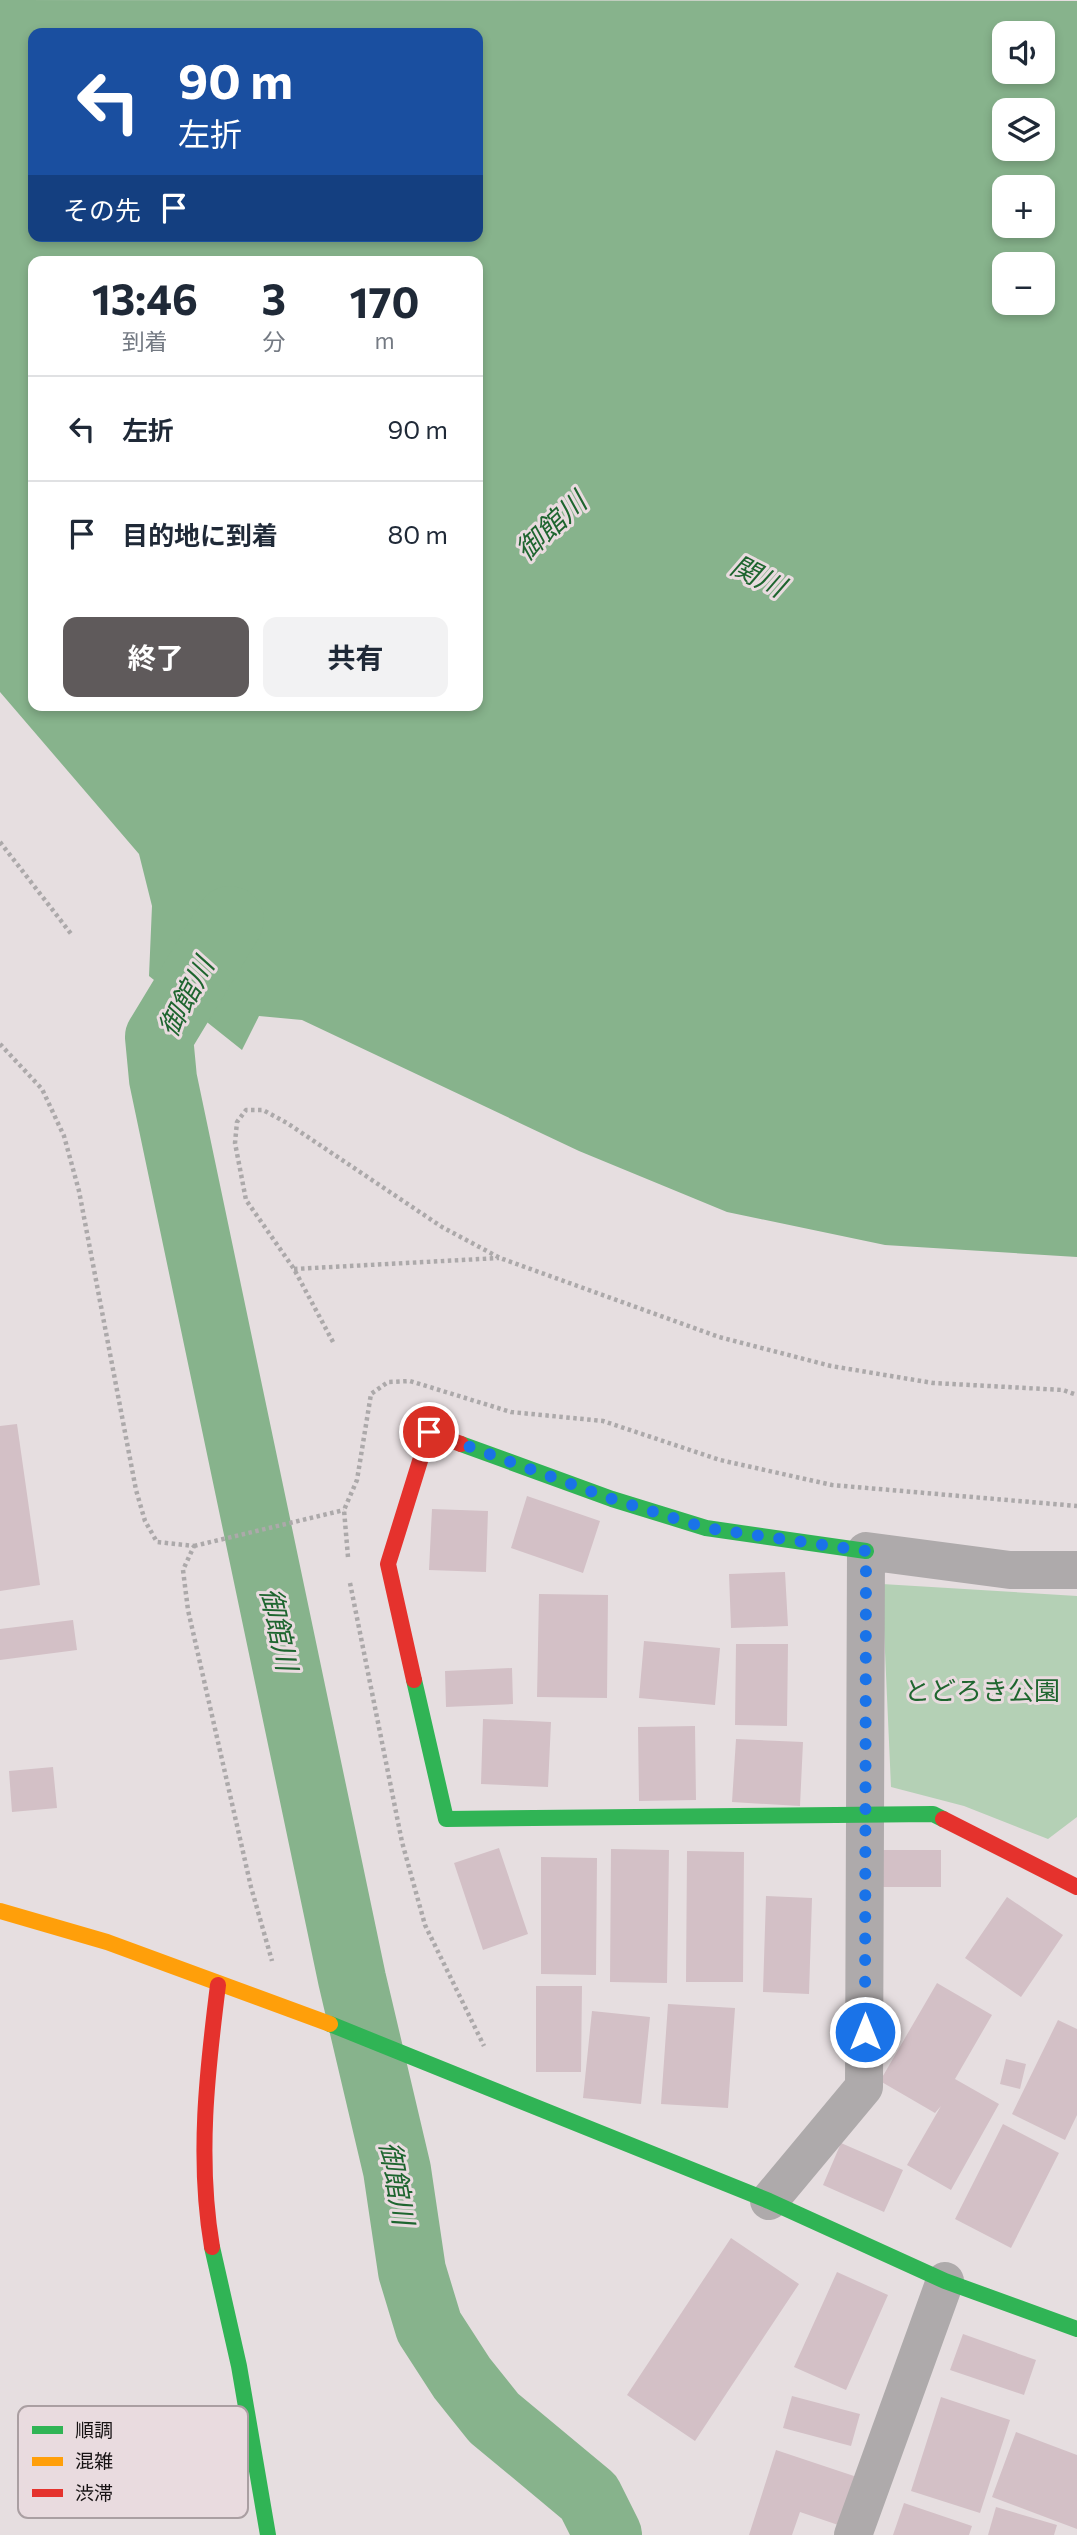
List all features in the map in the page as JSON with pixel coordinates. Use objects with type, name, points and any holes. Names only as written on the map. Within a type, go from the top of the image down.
[{"type":"street","points":[[1077,1570],[1010,1570],[706,1528],[612,1499],[429,1432],[388,1564],[446,1819],[933,1814],[1077,1887]]},
{"type":"street","points":[[769,2201],[864,2087],[866,1551]]},
{"type":"street","points":[[0,1911],[107,1942],[218,1985],[284,2006],[769,2201],[945,2281],[1077,2329]]},
{"type":"street","points":[[218,1985],[205,2117],[205,2192],[212,2244],[250,2415],[268,2535]]},
{"type":"street","points":[[853,2535],[945,2281]]},
{"type":"path","points":[[0,842],[72,935]]},
{"type":"path","points":[[0,1044],[42,1089],[64,1136],[79,1191],[136,1490],[145,1521],[157,1542],[194,1546],[344,1510]]},
{"type":"path","points":[[333,1342],[294,1269],[246,1200],[234,1143],[236,1122],[246,1110],[263,1110],[287,1123],[442,1227],[500,1258],[719,1337],[831,1366],[933,1383],[1063,1390],[1077,1395]]},
{"type":"path","points":[[294,1269],[500,1258]]},
{"type":"path","points":[[508,2095],[425,1925],[402,1842],[367,1680],[351,1595],[344,1510],[357,1480],[371,1394],[388,1382],[410,1381],[511,1412],[603,1421],[720,1460],[832,1485],[1077,1506]]},
{"type":"path","points":[[194,1546],[183,1570],[188,1610],[251,1887],[284,2006]]},
{"type":"green space","name":"とどろき公園","points":[[882,1584],[1077,1596],[1077,1817],[1048,1839],[964,1806],[891,1787]]},
{"type":"water","name":"関川","points":[[0,0],[1077,1],[1077,1257],[885,1245],[727,1212],[579,1151],[302,1020],[259,1016],[242,1050],[149,976],[152,906],[139,854],[0,692]]},
{"type":"building","points":[[17,1424],[40,1585],[0,1591],[0,1426]]},
{"type":"building","points":[[527,1496],[600,1521],[583,1573],[511,1548]]},
{"type":"building","points":[[432,1509],[488,1511],[486,1572],[429,1570]]},
{"type":"building","points":[[785,1572],[788,1626],[731,1628],[729,1574]]},
{"type":"building","points":[[539,1594],[608,1595],[607,1698],[537,1697]]},
{"type":"building","points":[[73,1620],[77,1650],[0,1660],[0,1629]]},
{"type":"building","points":[[644,1641],[720,1648],[715,1705],[639,1698]]},
{"type":"building","points":[[736,1644],[788,1644],[787,1726],[735,1725]]},
{"type":"building","points":[[512,1668],[513,1704],[446,1707],[445,1671]]},
{"type":"building","points":[[483,1719],[551,1722],[548,1787],[481,1784]]},
{"type":"building","points":[[695,1726],[696,1800],[639,1801],[638,1727]]},
{"type":"building","points":[[736,1739],[803,1742],[800,1806],[732,1802]]},
{"type":"building","points":[[53,1767],[57,1808],[12,1812],[9,1771]]},
{"type":"building","points":[[499,1848],[528,1934],[483,1950],[454,1863]]},
{"type":"building","points":[[611,1849],[669,1850],[667,1983],[610,1982]]},
{"type":"building","points":[[882,1850],[941,1850],[941,1887],[882,1887]]},
{"type":"building","points":[[687,1851],[744,1852],[743,1982],[686,1982]]},
{"type":"building","points":[[541,1857],[597,1858],[596,1975],[541,1974]]},
{"type":"building","points":[[766,1896],[812,1898],[809,1994],[763,1992]]},
{"type":"building","points":[[1007,1897],[1063,1935],[1021,1997],[965,1958]]},
{"type":"building","points":[[937,1983],[992,2015],[955,2079],[999,2104],[951,2190],[907,2165],[941,2106],[935,2113],[880,2081]]},
{"type":"building","points":[[536,1986],[582,1986],[581,2072],[536,2072]]},
{"type":"building","points":[[668,2004],[735,2008],[728,2108],[661,2104]]},
{"type":"building","points":[[592,2011],[650,2017],[641,2104],[583,2098]]},
{"type":"building","points":[[1058,2020],[1077,2029],[1077,2115],[1065,2140],[1012,2114]]},
{"type":"building","points":[[1006,2059],[1026,2064],[1020,2089],[1000,2084]]},
{"type":"building","points":[[1003,2124],[1059,2153],[1011,2248],[955,2219]]},
{"type":"building","points":[[841,2143],[903,2170],[884,2212],[823,2185]]},
{"type":"building","points":[[731,2238],[799,2284],[695,2441],[627,2395]]},
{"type":"building","points":[[837,2272],[888,2295],[846,2390],[794,2367]]},
{"type":"building","points":[[963,2334],[1036,2360],[1024,2395],[950,2370]]},
{"type":"building","points":[[792,2396],[860,2414],[851,2446],[783,2428]]},
{"type":"building","points":[[941,2397],[1010,2420],[980,2513],[911,2491]]},
{"type":"building","points":[[1016,2432],[1077,2455],[1077,2529],[992,2497]]},
{"type":"building","points":[[776,2450],[866,2480],[850,2529],[800,2512],[792,2535],[749,2535]]},
{"type":"building","points":[[904,2503],[972,2526],[969,2535],[893,2535]]},
{"type":"building","points":[[996,2507],[1057,2525],[1054,2535],[988,2535]]},
{"type":"waterway","name":"御館川","points":[[230,920],[159,1037],[163,1079],[352,1979],[397,2170],[412,2271],[429,2327],[462,2378],[494,2418],[589,2497],[608,2535]]},
{"type":"traffic: fast","points":[[461,1444],[612,1499],[706,1528],[866,1551]]},
{"type":"traffic: fast","points":[[414,1680],[446,1819],[933,1814],[943,1819]]},
{"type":"traffic: fast","points":[[330,2024],[769,2201],[945,2281],[1077,2329]]},
{"type":"traffic: fast","points":[[212,2247],[246,2406]]},
{"type":"traffic: fast","points":[[248,2418],[268,2535]]},
{"type":"traffic: slow","points":[[0,1911],[107,1942],[330,2024]]},
{"type":"traffic: jam","points":[[414,1680],[388,1564],[429,1432],[461,1444]]},
{"type":"traffic: jam","points":[[943,1819],[1077,1887]]},
{"type":"traffic: jam","points":[[212,2247],[204,2148],[207,2083],[218,1985]]},
{"type":"route","points":[[429,1432],[612,1499],[706,1528],[866,1551],[865,2032]]}]
